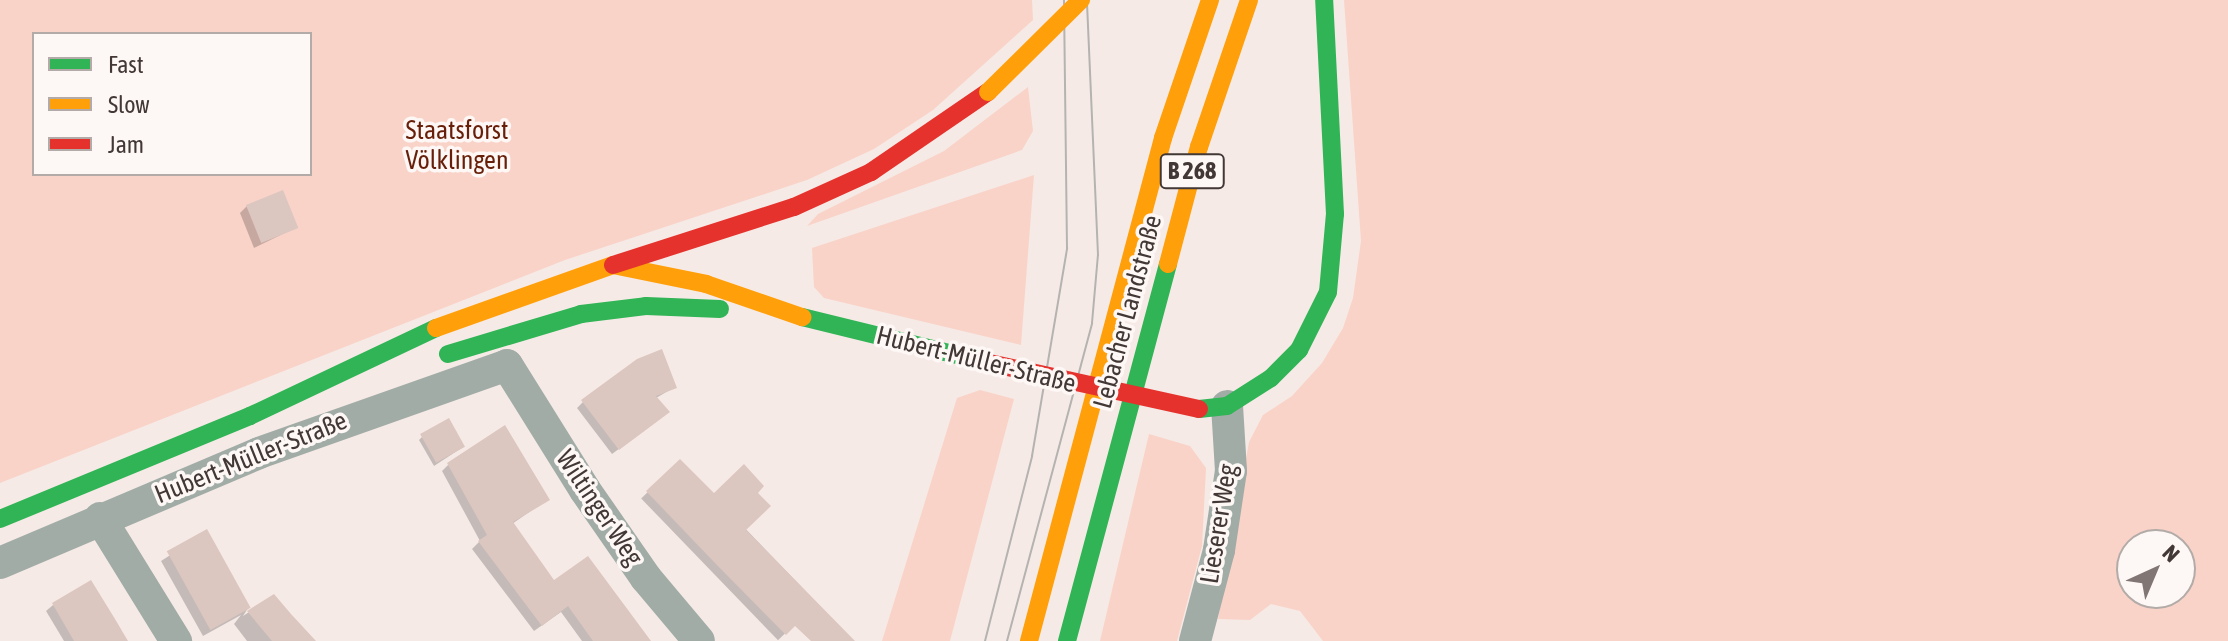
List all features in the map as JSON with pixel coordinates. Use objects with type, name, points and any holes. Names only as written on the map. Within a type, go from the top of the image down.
[{"type":"main road","points":[[613,265],[794,207],[871,172],[988,92],[1081,0]]},
{"type":"main road","name":"Lebacher Landstraße","points":[[1029,641],[1163,138],[1210,0]]},
{"type":"main road","name":"Lebacher Landstraße","points":[[1067,641],[1199,147],[1249,0]]},
{"type":"main road","points":[[1213,407],[1258,388],[1299,350],[1318,319],[1332,277],[1335,214],[1324,0]]},
{"type":"main road","name":"Hubert-Müller-Straße","points":[[0,519],[250,416],[425,332],[613,265],[763,300],[802,317],[985,362],[1213,407]]},
{"type":"main road","name":"Hubert-Müller-Straße","points":[[423,364],[498,352],[581,314],[646,306],[802,317]]},
{"type":"main road","name":"Hubert-Müller-Straße","points":[[250,416],[368,383]]},
{"type":"street","name":"Hubert-Müller-Straße","points":[[0,563],[100,518],[328,427],[498,352]]},
{"type":"street","name":"Wiltinger Weg","points":[[498,352],[585,490],[646,578],[699,641]]},
{"type":"street","name":"Lieserer Weg","points":[[1195,641],[1219,550],[1231,471],[1213,407]]},
{"type":"street","points":[[100,518],[176,641]]},
{"type":"green space","name":"Staatsforst Völklingen","points":[[0,0],[1032,0],[1033,20],[933,110],[874,149],[807,180],[565,260],[0,483]]},
{"type":"green space","points":[[1344,0],[2228,0],[2228,641],[1323,641],[1300,611],[1271,604],[1250,620],[1218,619],[1249,442],[1263,415],[1292,396],[1322,363],[1343,328],[1353,298],[1361,241]]},
{"type":"green space","points":[[1028,87],[1033,131],[1022,150],[807,226],[818,214],[944,151]]},
{"type":"green space","points":[[1034,175],[1021,345],[824,298],[814,287],[812,248]]},
{"type":"green space","points":[[980,390],[1014,399],[950,641],[882,641],[957,398]]},
{"type":"green space","points":[[1149,434],[1190,446],[1206,468],[1202,546],[1177,641],[1100,641]]},
{"type":"building","points":[[283,190],[298,228],[261,243],[246,205]]},
{"type":"building","points":[[662,349],[677,388],[656,396],[670,412],[619,450],[581,400],[637,359]]},
{"type":"building","points":[[449,418],[465,447],[436,463],[420,434]]},
{"type":"building","points":[[505,425],[550,500],[513,522],[554,580],[588,556],[651,641],[593,641],[568,606],[542,626],[478,541],[487,535],[447,463]]},
{"type":"building","points":[[680,459],[714,493],[744,464],[764,486],[758,493],[771,506],[746,530],[855,641],[811,641],[795,626],[786,635],[715,563],[646,491]]},
{"type":"building","points":[[207,529],[251,608],[210,630],[167,551]]},
{"type":"building","points":[[91,580],[128,641],[74,641],[52,603]]},
{"type":"building","points":[[274,594],[316,641],[272,641],[247,611]]},
{"type":"tram line","points":[[985,641],[1032,456],[1067,248],[1064,0]]},
{"type":"tram line","points":[[1007,641],[1092,323],[1098,255],[1087,0]]},
{"type":"traffic: fast","points":[[1199,409],[1227,406],[1271,378],[1299,350],[1328,292],[1335,214],[1324,0]]},
{"type":"traffic: fast","points":[[1067,641],[1168,264]]},
{"type":"traffic: fast","points":[[448,354],[581,314],[646,306],[720,309]]},
{"type":"traffic: fast","points":[[802,317],[985,362]]},
{"type":"traffic: fast","points":[[0,519],[250,416],[436,328]]},
{"type":"traffic: slow","points":[[988,92],[1081,0]]},
{"type":"traffic: slow","points":[[1029,641],[1163,138],[1210,0]]},
{"type":"traffic: slow","points":[[1168,264],[1199,147],[1249,0]]},
{"type":"traffic: slow","points":[[436,328],[613,265],[706,284],[802,317]]},
{"type":"traffic: jam","points":[[613,265],[794,207],[871,172],[988,92]]},
{"type":"traffic: jam","points":[[985,362],[1199,409]]}]
